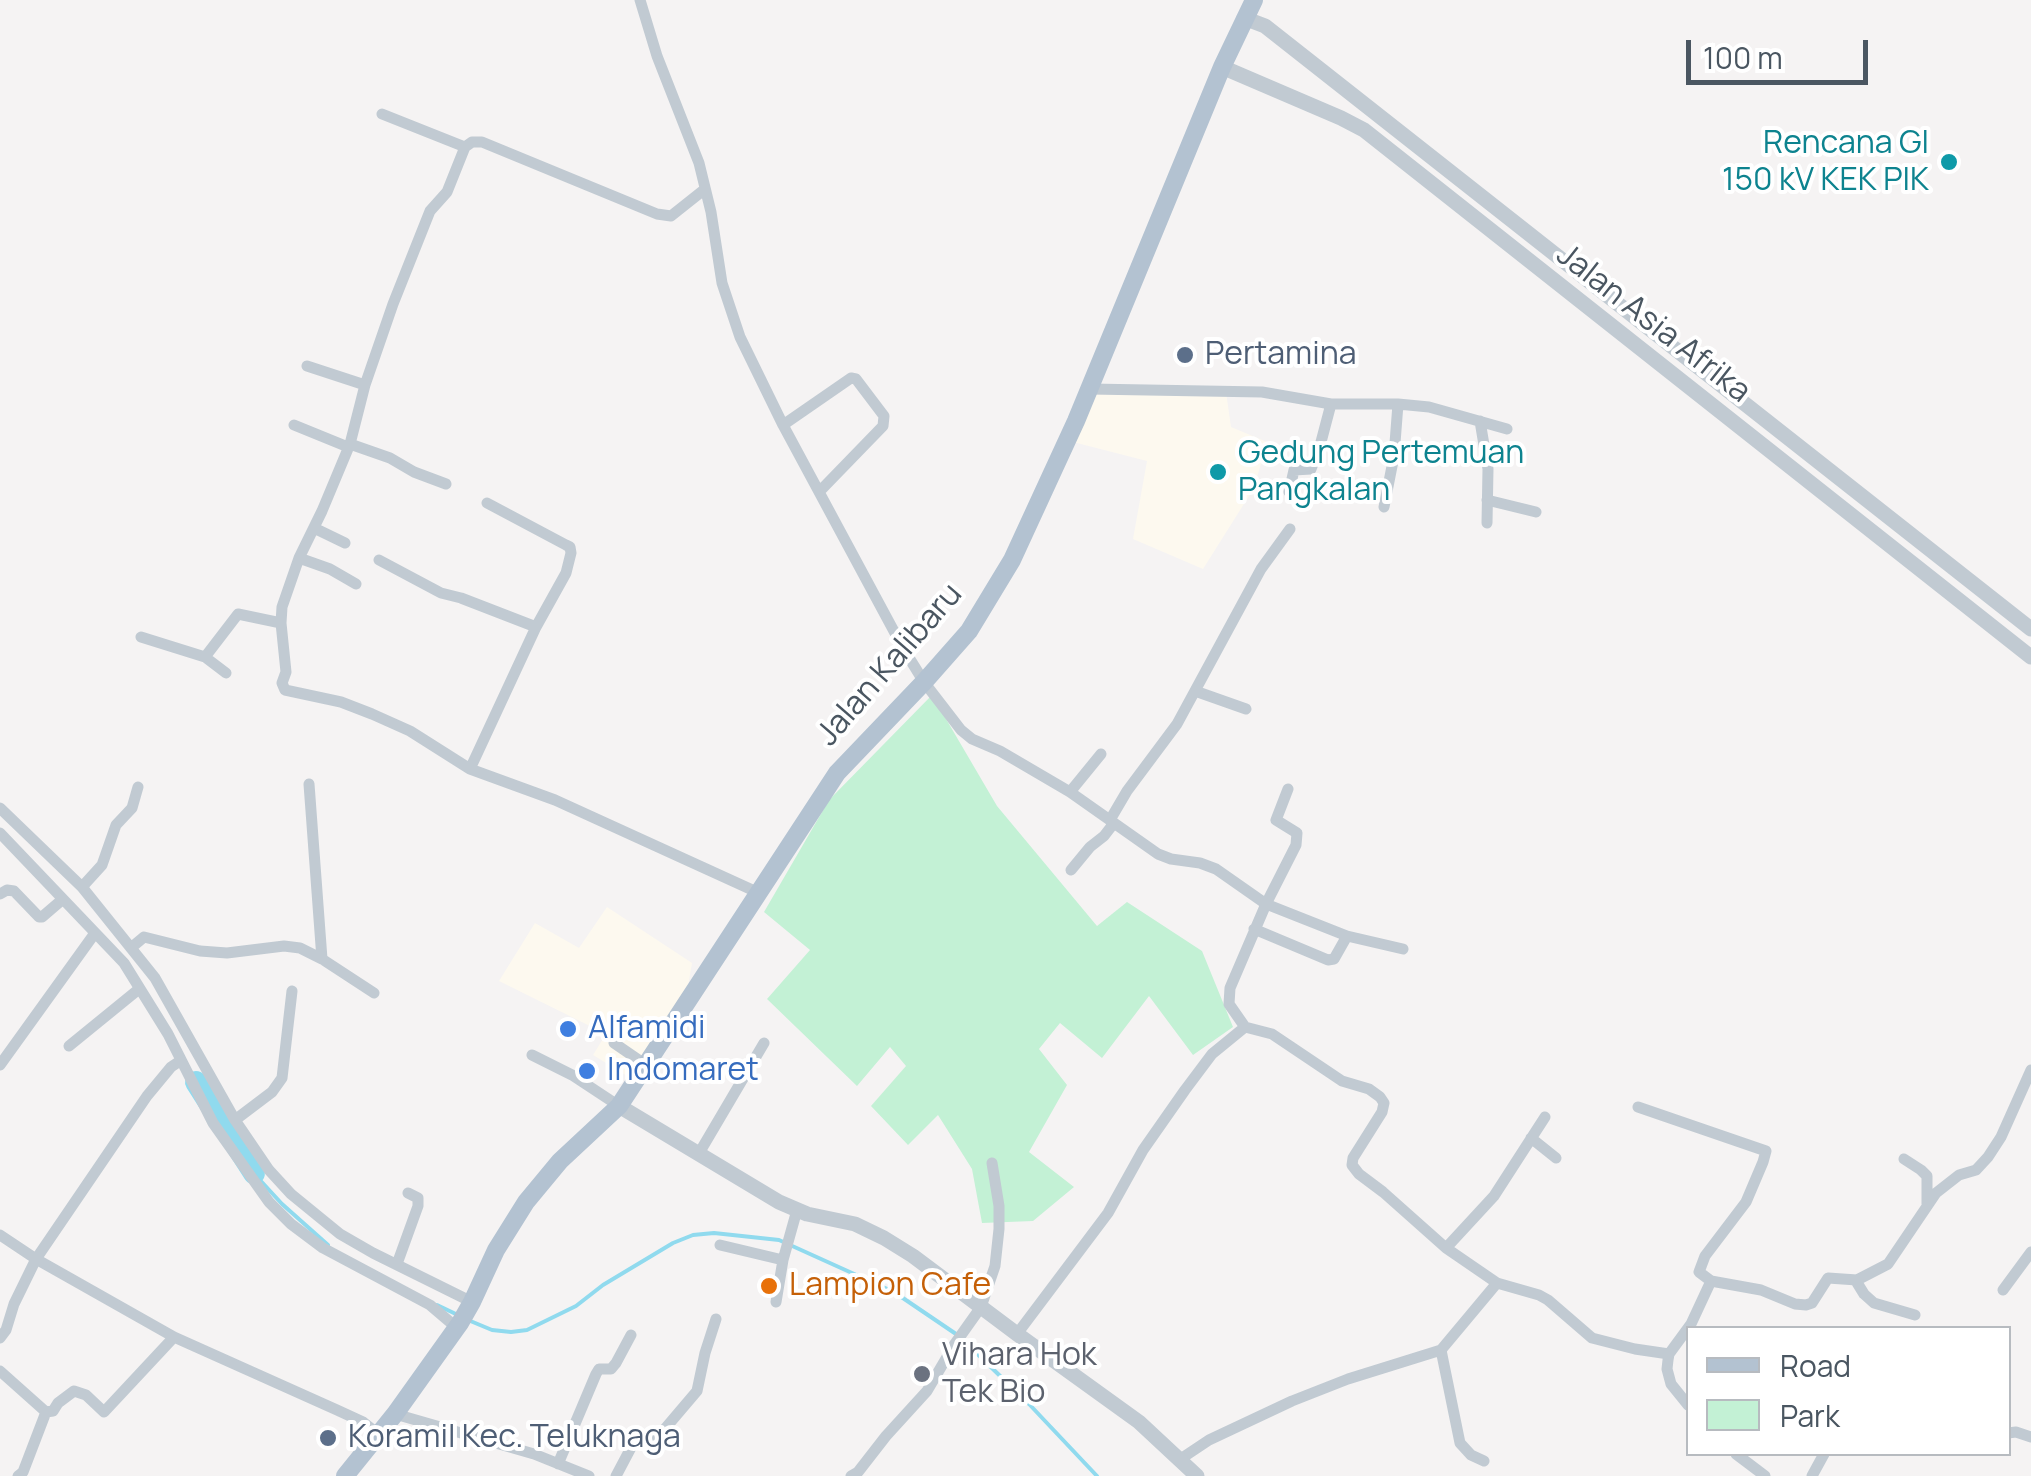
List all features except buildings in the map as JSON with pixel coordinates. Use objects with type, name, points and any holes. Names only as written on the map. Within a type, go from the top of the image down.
[{"type":"main road","name":"Jalan Kalibaru","points":[[345,1476],[464,1315],[496,1250],[526,1202],[560,1161],[619,1106],[837,773],[969,631],[1012,560],[1090,389],[1222,67],[1254,0]]},
{"type":"street","points":[[640,0],[699,163],[722,283],[740,338],[882,610],[924,682],[962,730],[1070,792],[1158,854],[1216,869],[1266,904],[1347,936],[1403,949]]},
{"type":"street","name":"Jalan Asia Afrika","points":[[1244,18],[1265,26],[2031,629]]},
{"type":"street","name":"Jalan Asia Afrika","points":[[1222,67],[1364,130],[2031,657]]},
{"type":"street","points":[[382,114],[465,147]]},
{"type":"street","points":[[705,189],[671,216],[657,214],[482,142],[465,147],[447,192],[430,211],[393,304],[349,446],[299,558],[282,607],[286,672],[282,683],[286,690],[341,702],[372,714],[410,731],[470,768],[555,800],[759,893]]},
{"type":"street","points":[[307,366],[365,385]]},
{"type":"street","points":[[783,425],[851,378],[856,378],[884,416],[883,426],[819,492]]},
{"type":"street","points":[[1090,389],[1262,392],[1331,404],[1398,404],[1429,407],[1507,429]]},
{"type":"street","points":[[1289,492],[1294,470],[1310,469],[1314,462],[1331,404]]},
{"type":"street","points":[[1384,507],[1394,456],[1398,404]]},
{"type":"street","points":[[1480,421],[1488,469],[1486,523]]},
{"type":"street","points":[[294,426],[390,458],[446,484]]},
{"type":"street","points":[[1488,500],[1536,512]]},
{"type":"street","points":[[470,768],[570,559],[570,548],[487,503]]},
{"type":"street","points":[[314,528],[345,544]]},
{"type":"street","points":[[1071,870],[1090,846],[1104,836],[1126,791],[1177,724],[1261,569],[1290,529]]},
{"type":"street","points":[[299,558],[356,584]]},
{"type":"street","points":[[379,560],[441,593],[536,627]]},
{"type":"street","points":[[205,657],[238,614],[280,623]]},
{"type":"street","points":[[142,637],[205,657],[226,673]]},
{"type":"street","points":[[1195,690],[1246,709]]},
{"type":"street","points":[[1070,792],[1101,754]]},
{"type":"street","points":[[310,784],[322,959]]},
{"type":"street","points":[[82,887],[102,865],[116,825],[132,808],[138,786]]},
{"type":"street","points":[[1288,789],[1276,820],[1294,830],[1298,839],[1232,979],[1229,1004],[1245,1027],[1272,1034],[1342,1081],[1369,1089],[1380,1097],[1384,1104],[1382,1112],[1353,1158],[1352,1166],[1446,1248],[1497,1283],[1539,1295],[1597,1340],[1669,1354]]},
{"type":"street","points":[[0,808],[82,887],[132,947],[155,978],[235,1120],[269,1170],[291,1194],[340,1234],[396,1264],[464,1315]]},
{"type":"street","points":[[0,834],[124,963],[168,1034],[212,1123],[276,1210],[323,1248],[430,1305],[464,1315]]},
{"type":"street","points":[[0,894],[14,890],[39,917],[63,899]]},
{"type":"street","points":[[1254,929],[1328,960],[1334,959],[1347,936]]},
{"type":"street","points":[[0,1065],[95,933]]},
{"type":"street","points":[[132,947],[144,937],[200,952],[291,946],[322,959],[374,993]]},
{"type":"street","points":[[69,1046],[140,989]]},
{"type":"street","points":[[235,1120],[272,1092],[282,1078],[292,991]]},
{"type":"street","points":[[1016,1334],[1108,1213],[1143,1150],[1200,1069],[1245,1027]]},
{"type":"street","points":[[614,1043],[646,1065]]},
{"type":"street","points":[[698,1155],[764,1043]]},
{"type":"street","points":[[532,1056],[572,1074],[779,1202],[807,1214],[855,1224],[913,1256],[978,1311],[1139,1422],[1197,1476]]},
{"type":"street","points":[[0,1338],[36,1259],[137,1109],[180,1060]]},
{"type":"street","points":[[1638,1107],[1766,1151],[1746,1202],[1708,1250],[1699,1272],[1711,1281],[1761,1290],[1806,1306],[1828,1278],[1856,1281],[1892,1261],[1927,1204],[1946,1185],[1976,1170],[1988,1157],[2001,1138],[2031,1070]]},
{"type":"street","points":[[1446,1248],[1494,1196],[1545,1117]]},
{"type":"street","points":[[1531,1138],[1556,1158]]},
{"type":"street","points":[[1904,1158],[1926,1176],[1927,1204]]},
{"type":"street","points":[[851,1476],[927,1391],[978,1311],[995,1266],[999,1229],[992,1164]]},
{"type":"street","points":[[396,1264],[418,1206],[418,1198],[408,1193]]},
{"type":"street","points":[[776,1302],[797,1210]]},
{"type":"street","points":[[0,1235],[174,1337],[338,1410],[378,1434]]},
{"type":"street","points":[[720,1245],[784,1255]]},
{"type":"street","points":[[2003,1290],[2031,1252]]},
{"type":"street","points":[[1689,1326],[1711,1281]]},
{"type":"street","points":[[1856,1281],[1874,1303],[1915,1315]]},
{"type":"street","points":[[1179,1460],[1209,1440],[1292,1401],[1441,1350],[1497,1283]]},
{"type":"street","points":[[616,1476],[634,1442],[663,1431],[697,1390],[716,1319]]},
{"type":"street","points":[[1686,1330],[1669,1354],[1667,1369],[1671,1384],[1686,1403]]},
{"type":"street","points":[[558,1464],[596,1374],[599,1369],[611,1369],[631,1335]]},
{"type":"street","points":[[46,1412],[74,1392],[86,1395],[104,1412],[174,1337]]},
{"type":"street","points":[[1441,1350],[1460,1442],[1466,1451],[1484,1461]]},
{"type":"street","points":[[0,1371],[46,1412]]},
{"type":"street","points":[[18,1476],[46,1412]]},
{"type":"street","points":[[394,1414],[534,1454],[590,1476]]},
{"type":"street","points":[[1739,1456],[1764,1476]]},
{"type":"shaded area","points":[[1091,392],[1226,392],[1231,427],[1267,442],[1254,488],[1203,569],[1133,539],[1147,461],[1073,442]]},
{"type":"shaded area","points":[[607,907],[692,963],[687,992],[629,1077],[593,1055],[606,1034],[499,981],[535,923],[579,948]]},
{"type":"green space","points":[[932,695],[997,806],[1097,926],[1127,902],[1202,951],[1233,1027],[1193,1055],[1149,996],[1102,1058],[1060,1023],[1039,1049],[1067,1085],[1029,1152],[1074,1187],[1033,1221],[982,1223],[972,1169],[938,1115],[908,1145],[871,1106],[906,1066],[890,1047],[857,1086],[767,999],[810,950],[764,912],[829,800]]},
{"type":"waterway","points":[[196,1082],[254,1173]]},
{"type":"waterway","points":[[259,1179],[328,1245]]},
{"type":"waterway","points":[[468,1320],[492,1330],[527,1330],[576,1306],[673,1243],[693,1235],[714,1233],[779,1240],[894,1292],[956,1334]]},
{"type":"waterway","points":[[437,1305],[460,1316]]},
{"type":"waterway","points":[[963,1340],[1097,1476]]},
{"type":"place","name":"Rencana GI 150 kV KEK PIK","points":[[1949,162]]},
{"type":"place","name":"Pertamina","points":[[1185,355]]},
{"type":"place","name":"Gedung Pertemuan Pangkalan","points":[[1218,472]]},
{"type":"place","name":"Alfamidi","points":[[568,1029]]},
{"type":"place","name":"Indomaret","points":[[587,1071]]},
{"type":"place","name":"Lampion Cafe","points":[[769,1286]]},
{"type":"place","name":"Vihara Hok Tek Bio","points":[[922,1374]]},
{"type":"place","name":"Koramil Kec. Teluknaga","points":[[328,1438]]}]
